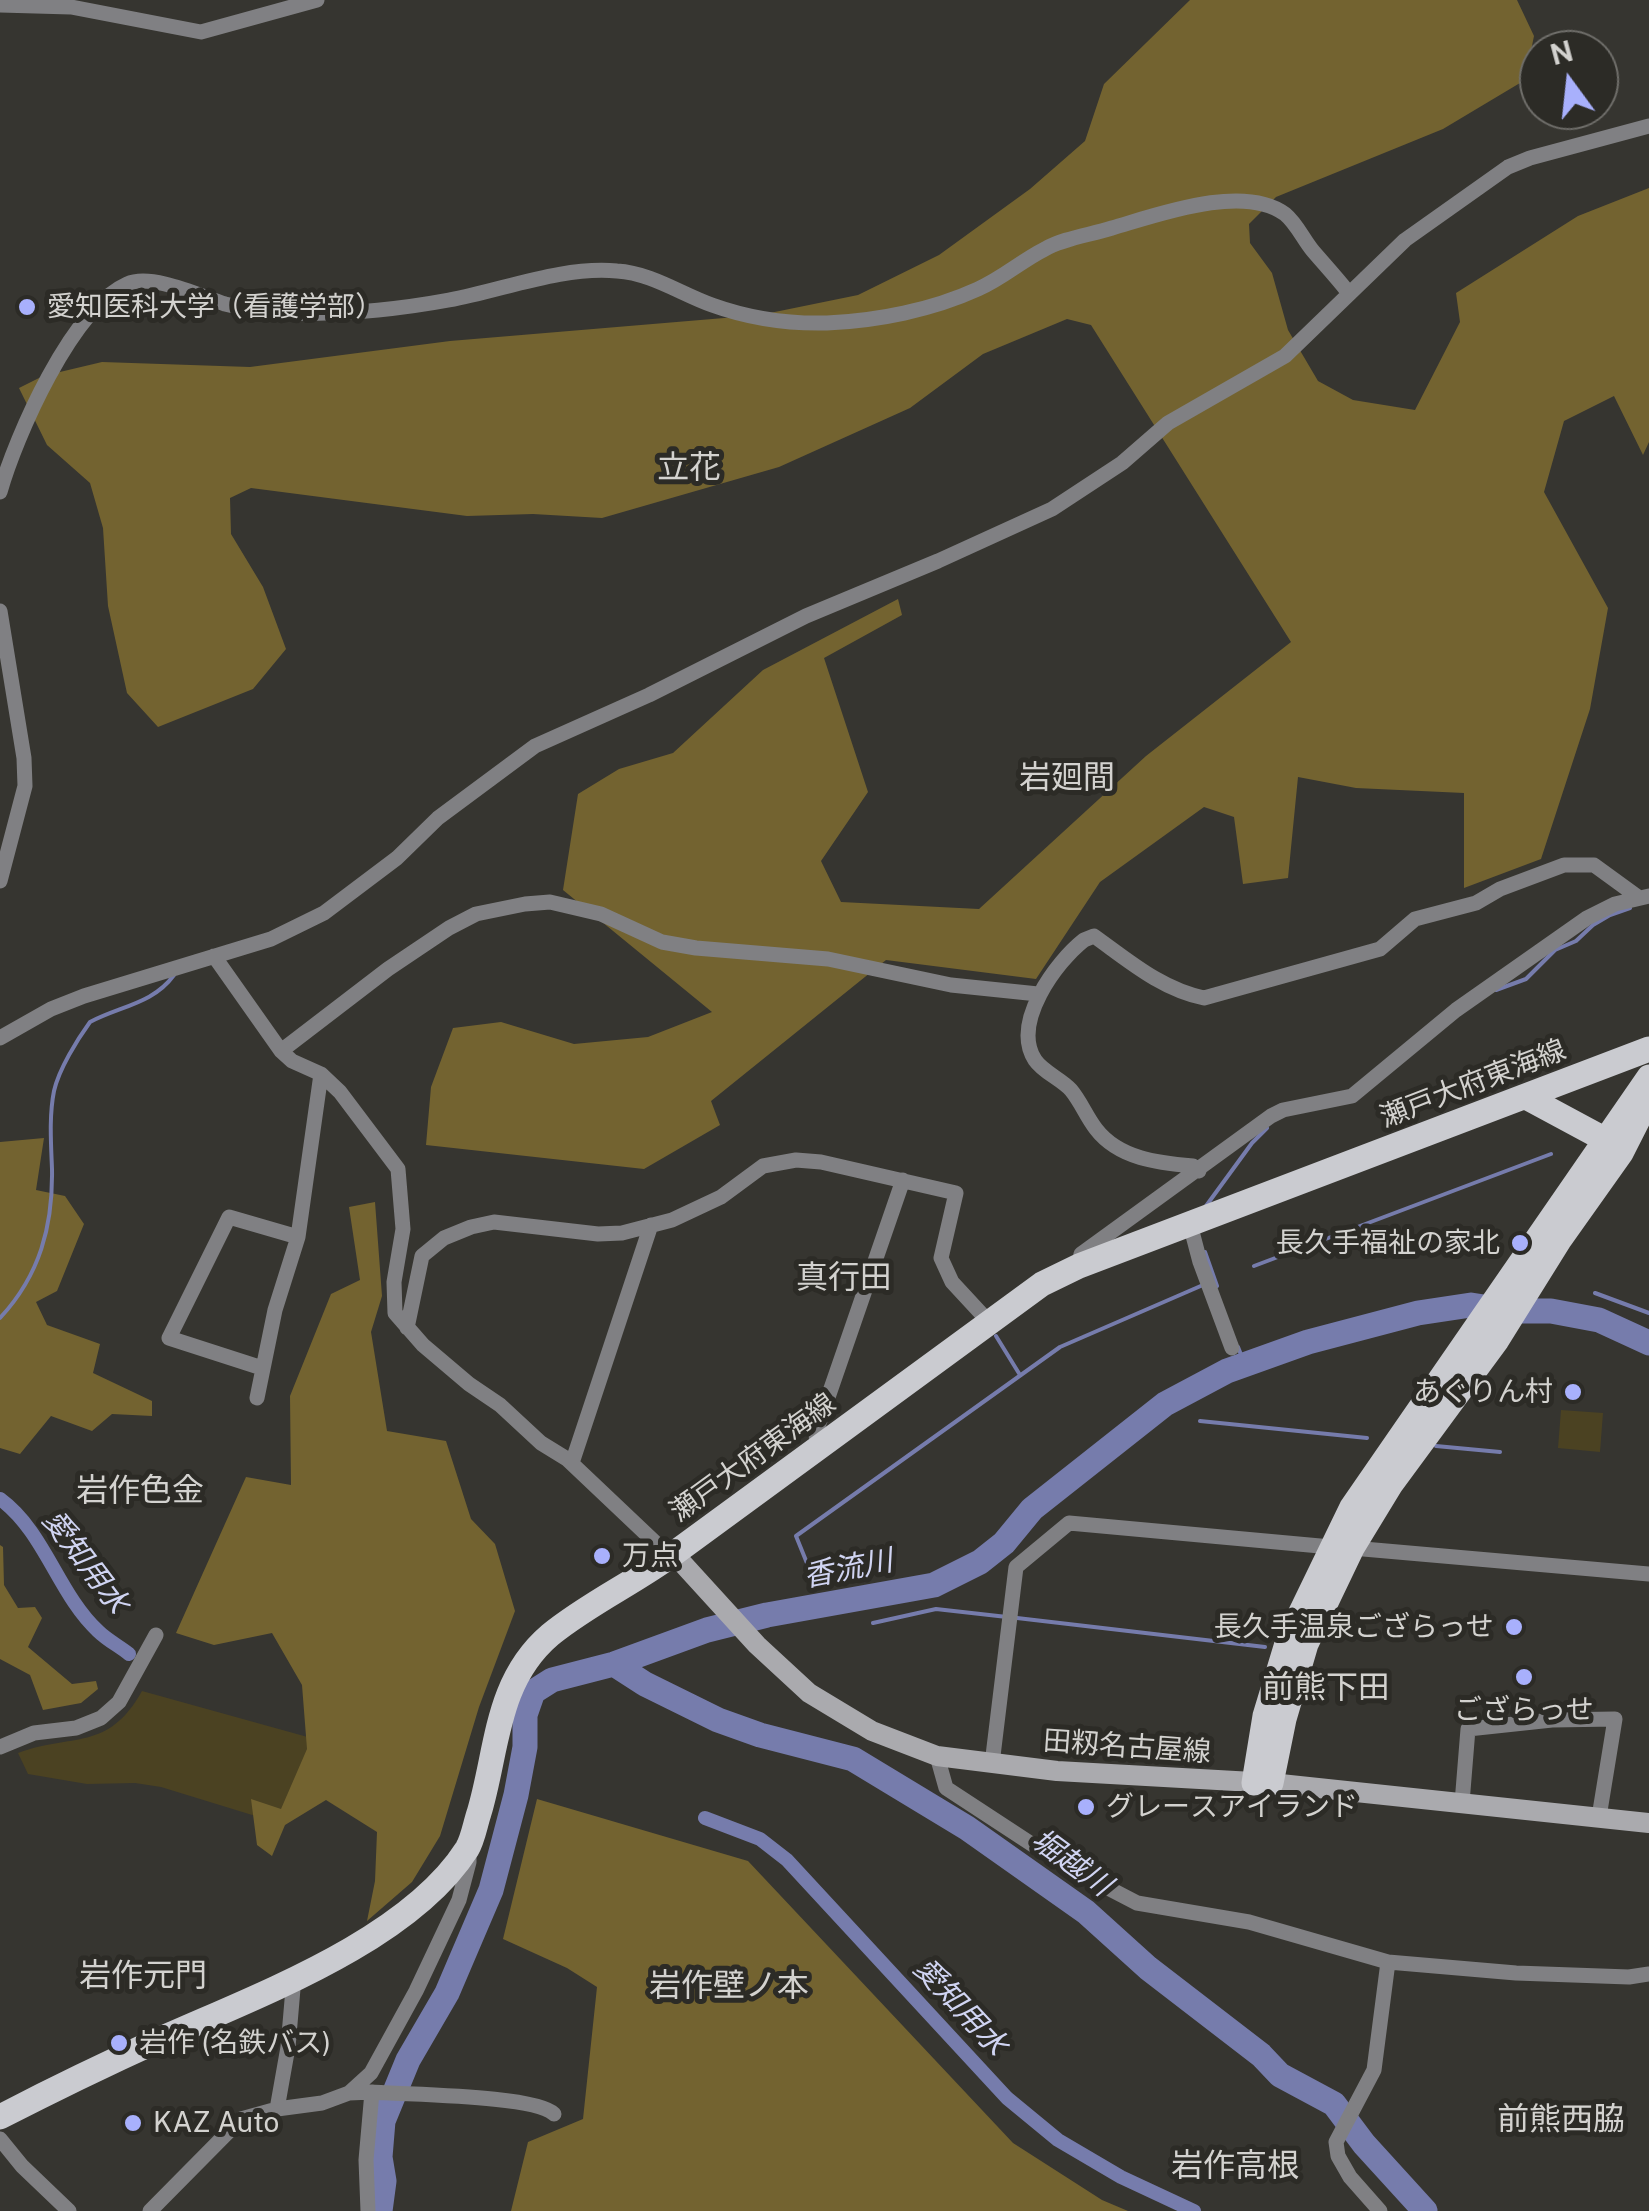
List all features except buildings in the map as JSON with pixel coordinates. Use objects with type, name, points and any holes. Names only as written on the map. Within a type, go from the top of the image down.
[{"type":"main road","name":"瀬戸大府東海線","points":[[0,2117],[90,2071],[243,2004],[396,1923],[420,1903],[469,1846],[503,1704],[516,1675],[549,1636],[674,1554],[1042,1284],[1079,1266],[1649,1049]]},
{"type":"main road","points":[[1341,1548],[1508,1322],[1518,1286],[1604,1139],[1649,1077]]},
{"type":"main road","points":[[1526,1097],[1604,1139]]},
{"type":"main road","points":[[1263,1783],[1352,1507],[1481,1324],[1518,1286],[1620,1153],[1649,1097]]},
{"type":"main road","name":"田籾名古屋線","points":[[674,1554],[757,1645],[809,1694],[900,1744],[938,1756],[992,1764],[1263,1783],[1649,1823]]},
{"type":"street","points":[[0,4],[71,7],[201,32],[317,0]]},
{"type":"street","points":[[0,1038],[51,1009],[84,996],[270,939],[324,913],[397,858],[438,818],[534,746],[649,695],[792,622],[1052,509],[1122,463],[1168,423],[1285,356],[1405,240],[1508,167],[1649,126]]},
{"type":"street","points":[[0,492],[24,426],[56,364],[106,296],[131,282],[148,281],[229,305],[319,314],[450,300],[580,271],[620,271],[656,280],[714,306],[765,319],[851,322],[894,315],[973,292],[1046,248],[1154,216],[1223,201],[1268,205],[1281,212],[1293,221],[1348,292]]},
{"type":"street","points":[[0,611],[24,758],[24,786],[0,881]]},
{"type":"street","points":[[1198,1171],[1194,1166],[1138,1159],[1097,1131],[1063,1081],[1036,1060],[1029,1032],[1038,994],[1074,948],[1094,936],[1146,974],[1180,993],[1204,998],[1380,949],[1415,919],[1476,903],[1500,889],[1564,865],[1594,865],[1644,897]]},
{"type":"street","points":[[1079,1266],[1081,1254],[1283,1110],[1352,1096],[1456,1010],[1586,918],[1644,897]]},
{"type":"street","points":[[282,1050],[449,928],[476,914],[550,902],[602,914],[662,942],[828,960],[950,986],[1038,994]]},
{"type":"street","points":[[214,956],[282,1050],[292,1060],[321,1074],[340,1092],[398,1169],[403,1229],[394,1282],[394,1313],[469,1384],[572,1463],[662,1549],[674,1554]]},
{"type":"street","points":[[257,1398],[275,1310],[298,1237],[321,1074]]},
{"type":"street","points":[[408,1328],[422,1256],[444,1238],[494,1222],[598,1234],[622,1233],[672,1220],[721,1197],[763,1166],[796,1160],[956,1193],[942,1258],[952,1282],[989,1322]]},
{"type":"street","points":[[817,1447],[816,1432],[902,1180]]},
{"type":"street","points":[[262,1368],[169,1338],[229,1217],[298,1237]]},
{"type":"street","points":[[1190,1224],[1232,1348]]},
{"type":"street","points":[[572,1463],[651,1225]]},
{"type":"street","points":[[992,1764],[1016,1567],[1069,1523],[1649,1574]]},
{"type":"street","points":[[0,1747],[34,1734],[76,1728],[100,1718],[118,1702],[156,1635]]},
{"type":"street","points":[[1462,1804],[1468,1729],[1552,1720],[1615,1719],[1600,1817]]},
{"type":"street","points":[[938,1756],[946,1788],[1105,1888],[1137,1902],[1249,1922],[1388,1962],[1516,1973],[1628,1977],[1649,1974]]},
{"type":"street","points":[[349,2093],[372,2074],[416,1991],[458,1900],[469,1862],[469,1846]]},
{"type":"street","points":[[1380,2211],[1350,2177],[1338,2156],[1336,2142],[1374,2070],[1388,1962]]},
{"type":"street","points":[[277,2109],[294,1977]]},
{"type":"street","points":[[368,2211],[366,2160],[374,2092]]},
{"type":"street","points":[[150,2211],[241,2119],[277,2109],[322,2103],[349,2093],[374,2092],[511,2101],[547,2107],[554,2114]]},
{"type":"street","points":[[0,2139],[69,2211]]},
{"type":"shaded area","points":[[1190,0],[1517,0],[1531,30],[1519,30],[1519,84],[1443,129],[1276,197],[1249,224],[1250,243],[1272,273],[1288,330],[1318,381],[1353,400],[1415,410],[1460,322],[1456,293],[1578,216],[1649,188],[1649,442],[1643,455],[1614,396],[1564,421],[1544,492],[1608,608],[1590,709],[1541,859],[1464,888],[1464,793],[1356,788],[1298,777],[1288,878],[1243,884],[1234,817],[1204,807],[1100,882],[1036,979],[886,960],[711,1101],[720,1125],[644,1169],[426,1145],[431,1087],[453,1028],[501,1022],[574,1044],[648,1037],[712,1012],[563,890],[578,794],[619,769],[673,753],[763,670],[898,599],[902,615],[824,658],[868,792],[821,861],[841,902],[979,909],[1146,756],[1291,642],[1091,325],[1067,319],[983,354],[910,408],[779,467],[602,518],[467,516],[251,488],[230,498],[231,534],[263,587],[286,649],[253,689],[158,727],[127,693],[108,606],[103,528],[90,483],[47,445],[19,388],[43,376],[102,362],[250,367],[450,341],[760,315],[858,295],[939,255],[1030,189],[1085,141],[1104,84]]},
{"type":"shaded area","points":[[44,1138],[36,1190],[65,1196],[84,1224],[57,1291],[36,1302],[47,1325],[100,1344],[93,1373],[152,1401],[152,1416],[112,1414],[92,1431],[51,1416],[20,1454],[0,1448],[0,1142]]},
{"type":"shaded area","points":[[375,1202],[382,1296],[371,1332],[387,1431],[446,1441],[471,1519],[495,1544],[515,1611],[479,1707],[440,1836],[412,1882],[367,1921],[375,1881],[377,1832],[326,1800],[285,1825],[272,1856],[257,1845],[251,1799],[281,1809],[307,1749],[302,1685],[272,1633],[214,1645],[176,1633],[246,1477],[291,1485],[290,1396],[331,1294],[360,1280],[349,1207]]},
{"type":"shaded area","points":[[1561,1410],[1603,1413],[1600,1452],[1558,1448]]},
{"type":"shaded area","points":[[0,1545],[4,1585],[18,1608],[35,1607],[42,1618],[28,1647],[72,1684],[96,1681],[98,1689],[81,1703],[43,1710],[30,1675],[0,1659]]},
{"type":"shaded area","points":[[142,1691],[322,1741],[275,1822],[161,1787],[87,1784],[28,1774],[18,1753],[102,1732],[116,1724]]},
{"type":"shaded area","points":[[537,1799],[748,1861],[1013,2143],[1102,2200],[1128,2211],[511,2211],[528,2142],[583,2119],[597,1987],[567,1968],[503,1939]]},
{"type":"waterway","points":[[1496,990],[1526,979],[1555,950],[1576,941],[1610,915],[1630,908]]},
{"type":"waterway","points":[[0,1318],[25,1285],[47,1230],[52,1190],[52,1100],[64,1064],[90,1022],[146,998],[174,975]]},
{"type":"waterway","points":[[1206,1206],[1267,1128]]},
{"type":"waterway","points":[[1254,1266],[1551,1154]]},
{"type":"waterway","points":[[1205,1252],[1217,1286]]},
{"type":"waterway","points":[[811,1573],[796,1536],[1060,1347],[1203,1285]]},
{"type":"waterway","points":[[1595,1293],[1649,1313]]},
{"type":"waterway","name":"香流川","points":[[380,2211],[383,2121],[408,2060],[447,1993],[491,1890],[516,1795],[525,1747],[525,1715],[533,1692],[552,1680],[614,1664],[707,1630],[767,1615],[934,1585],[980,1562],[1004,1543],[1032,1509],[1165,1404],[1227,1371],[1308,1342],[1418,1313],[1471,1305],[1509,1311],[1551,1311],[1599,1320],[1649,1343]]},
{"type":"waterway","points":[[996,1336],[1020,1375]]},
{"type":"waterway","points":[[1238,1347],[1245,1365]]},
{"type":"waterway","points":[[1200,1421],[1367,1438]]},
{"type":"waterway","points":[[1436,1446],[1500,1452]]},
{"type":"waterway","name":"愛知用水","points":[[0,1499],[29,1528],[84,1616],[129,1654]]},
{"type":"waterway","points":[[873,1623],[936,1609],[1007,1617]]},
{"type":"waterway","points":[[1017,1618],[1265,1647]]},
{"type":"waterway","name":"堀越川","points":[[614,1664],[718,1720],[853,1759],[967,1828],[1086,1912],[1148,1968],[1261,2055],[1280,2075],[1334,2104],[1364,2144],[1425,2211]]},
{"type":"waterway","name":"愛知用水","points":[[705,1818],[760,1839],[787,1860],[1007,2098],[1058,2140],[1121,2177],[1194,2211]]},
{"type":"place","name":"愛知医科大学（看護学部）","points":[[27,307]]},
{"type":"place","name":"長久手福祉の家北","points":[[1520,1243]]},
{"type":"place","name":"あぐりん村","points":[[1573,1392]]},
{"type":"place","name":"万点","points":[[602,1556]]},
{"type":"place","name":"長久手温泉ござらっせ","points":[[1514,1627]]},
{"type":"place","name":"ござらっせ","points":[[1524,1677]]},
{"type":"place","name":"グレースアイランド","points":[[1086,1807]]},
{"type":"place","name":"岩作 (名鉄バス)","points":[[119,2043]]},
{"type":"place","name":"KAZ Auto","points":[[133,2123]]},
{"type":"district","name":"立花","points":[[689,468]]},
{"type":"district","name":"岩廻間","points":[[1067,778]]},
{"type":"district","name":"真行田","points":[[844,1278]]},
{"type":"district","name":"岩作色金","points":[[140,1491]]},
{"type":"district","name":"前熊下田","points":[[1326,1688]]},
{"type":"district","name":"岩作元門","points":[[143,1976]]},
{"type":"district","name":"岩作壁ノ本","points":[[729,1986]]},
{"type":"district","name":"前熊西脇","points":[[1561,2120]]},
{"type":"district","name":"岩作高根","points":[[1235,2166]]}]
